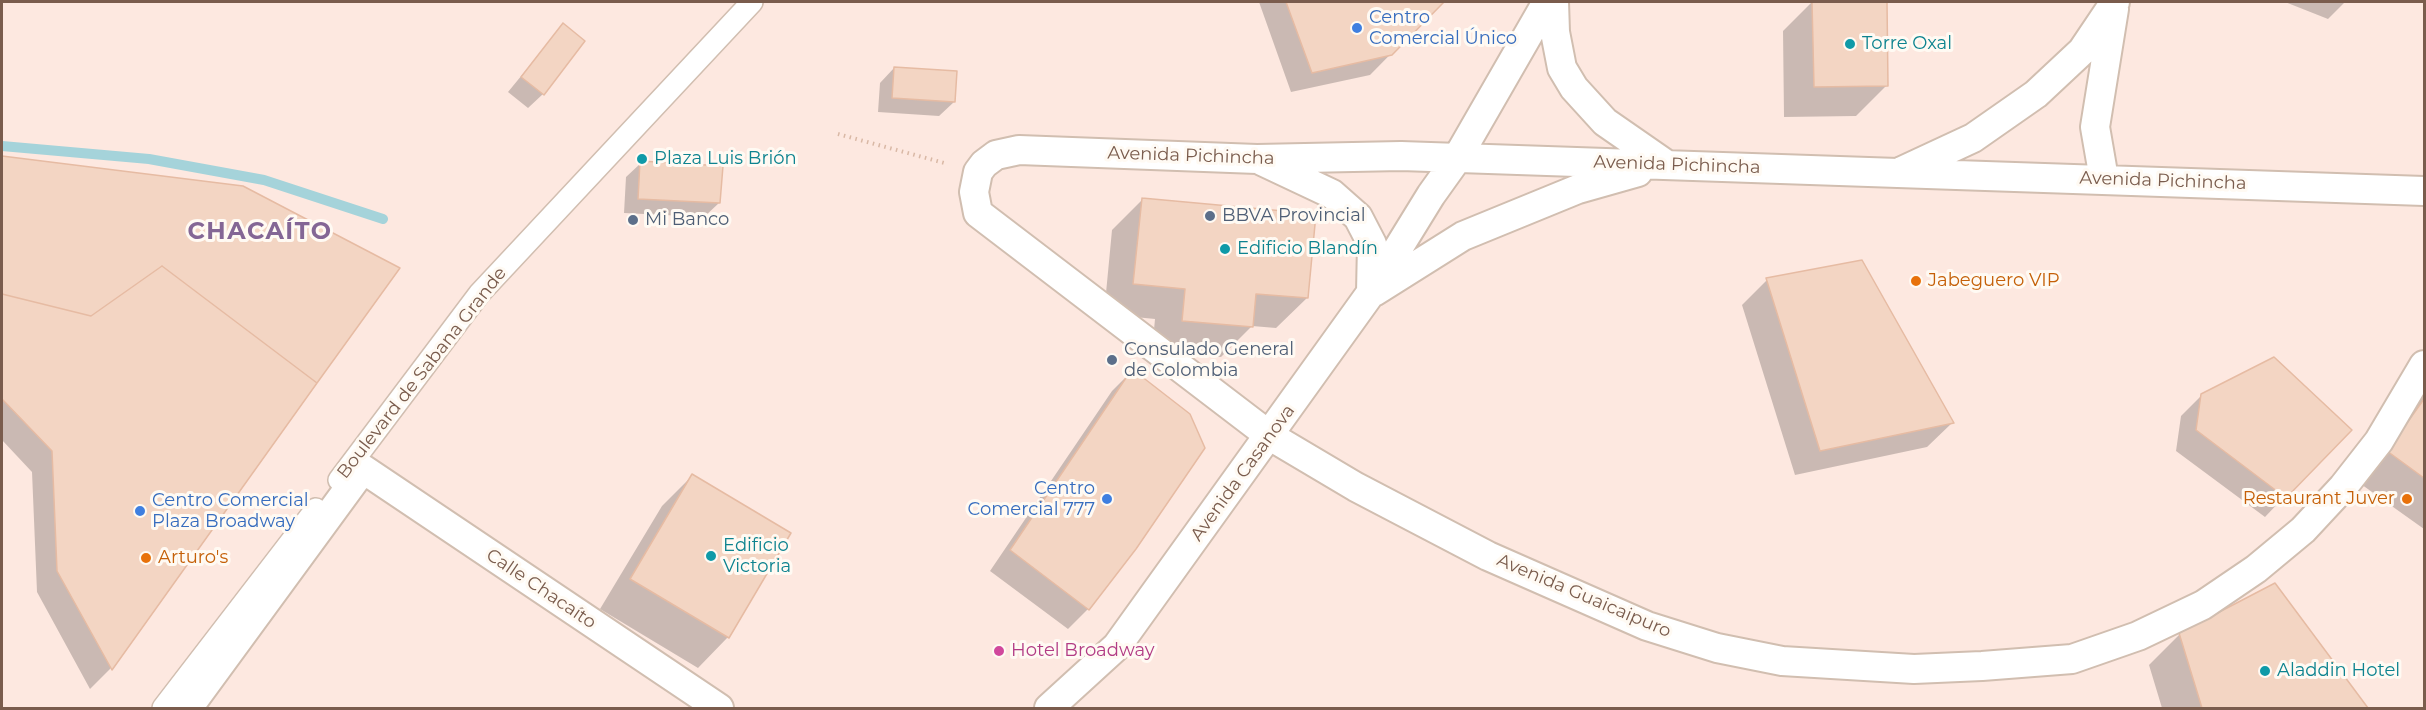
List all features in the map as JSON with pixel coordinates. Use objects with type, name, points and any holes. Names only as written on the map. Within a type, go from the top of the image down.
[{"type":"street","name":"Boulevard de Sabana Grande","points":[[163,708],[479,294],[752,2]]},
{"type":"street","name":"Avenida Casanova","points":[[1049,708],[1117,646],[1270,436],[1370,294],[1456,160],[1547,2]]},
{"type":"street","points":[[1554,2],[1555,32],[1562,68],[1574,88],[1605,122],[1667,165]]},
{"type":"street","points":[[1898,173],[1973,138],[2036,94],[2082,51],[2115,2]]},
{"type":"street","points":[[2104,179],[2095,127],[2115,2]]},
{"type":"street","name":"Avenida Pichincha","points":[[978,172],[996,155],[1019,150],[1257,159],[1401,156],[1456,160],[2424,191]]},
{"type":"street","points":[[1257,159],[1332,194],[1358,217],[1372,244],[1370,294]]},
{"type":"street","points":[[1370,294],[1463,236],[1578,189],[1667,165]]},
{"type":"street","name":"Avenida Guaicaipuro","points":[[978,172],[974,192],[978,213],[1270,436],[1356,487],[1488,556],[1647,626],[1717,648],[1782,662],[1914,669],[1982,666],[2072,659],[2138,636],[2203,605],[2256,569],[2295,536],[2343,487],[2379,441],[2424,365]]},
{"type":"street","name":"Calle Chacaíto","points":[[188,708],[363,469],[719,708]]},
{"type":"path","points":[[838,134],[978,172]]},
{"type":"shaded area","points":[[2,2],[2424,2],[2424,708],[2,708]]},
{"type":"building","name":"Centro Comercial Único","points":[[1286,2],[1444,2],[1392,55],[1312,73]]},
{"type":"building","name":"Torre Oxal","points":[[1812,2],[1887,2],[1888,86],[1814,87]]},
{"type":"building","points":[[563,23],[585,41],[544,95],[521,77]]},
{"type":"building","points":[[894,67],[957,71],[955,102],[892,98]]},
{"type":"building","points":[[2,156],[243,186],[400,268],[317,383],[162,266],[91,316],[2,294]]},
{"type":"building","points":[[640,161],[723,166],[720,203],[638,199]]},
{"type":"building","name":"Edificio Blandín","points":[[1142,198],[1316,214],[1308,298],[1256,294],[1253,327],[1182,321],[1185,289],[1133,284]]},
{"type":"building","points":[[1862,260],[1954,423],[1820,451],[1766,278]]},
{"type":"building","name":"Centro Comercial Plaza Broadway","points":[[162,266],[317,383],[112,670],[57,571],[52,451],[2,399],[2,294],[91,316]]},
{"type":"building","points":[[2274,357],[2352,430],[2286,498],[2196,430],[2201,394]]},
{"type":"building","name":"Centro Comercial 777","points":[[1132,369],[1190,414],[1205,448],[1136,549],[1089,610],[1010,550]]},
{"type":"building","points":[[2424,399],[2424,478],[2387,451]]},
{"type":"building","name":"Edificio Victoria","points":[[692,474],[791,533],[729,638],[630,579]]},
{"type":"building","name":"Aladdin Hotel","points":[[2275,583],[2368,708],[2202,708],[2179,633]]},
{"type":"waterway","points":[[2,146],[149,159],[264,180],[383,219]]},
{"type":"place","name":"Centro Comercial Único","points":[[1357,28]]},
{"type":"place","name":"Torre Oxal","points":[[1850,44]]},
{"type":"place","name":"Plaza Luis Brión","points":[[642,159]]},
{"type":"place","name":"BBVA Provincial","points":[[1210,216]]},
{"type":"place","name":"Mi Banco","points":[[633,220]]},
{"type":"place","name":"Edificio Blandín","points":[[1225,249]]},
{"type":"place","name":"Jabeguero VIP","points":[[1916,281]]},
{"type":"place","name":"Consulado General de Colombia","points":[[1112,360]]},
{"type":"place","name":"Centro Comercial 777","points":[[1107,499]]},
{"type":"place","name":"Restaurant Juver","points":[[2407,499]]},
{"type":"place","name":"Centro Comercial Plaza Broadway","points":[[140,511]]},
{"type":"place","name":"Edificio Victoria","points":[[711,556]]},
{"type":"place","name":"Arturo's","points":[[146,558]]},
{"type":"place","name":"Hotel Broadway","points":[[999,651]]},
{"type":"place","name":"Aladdin Hotel","points":[[2265,671]]},
{"type":"district","name":"CHACAÍTO","points":[[260,232]]}]
